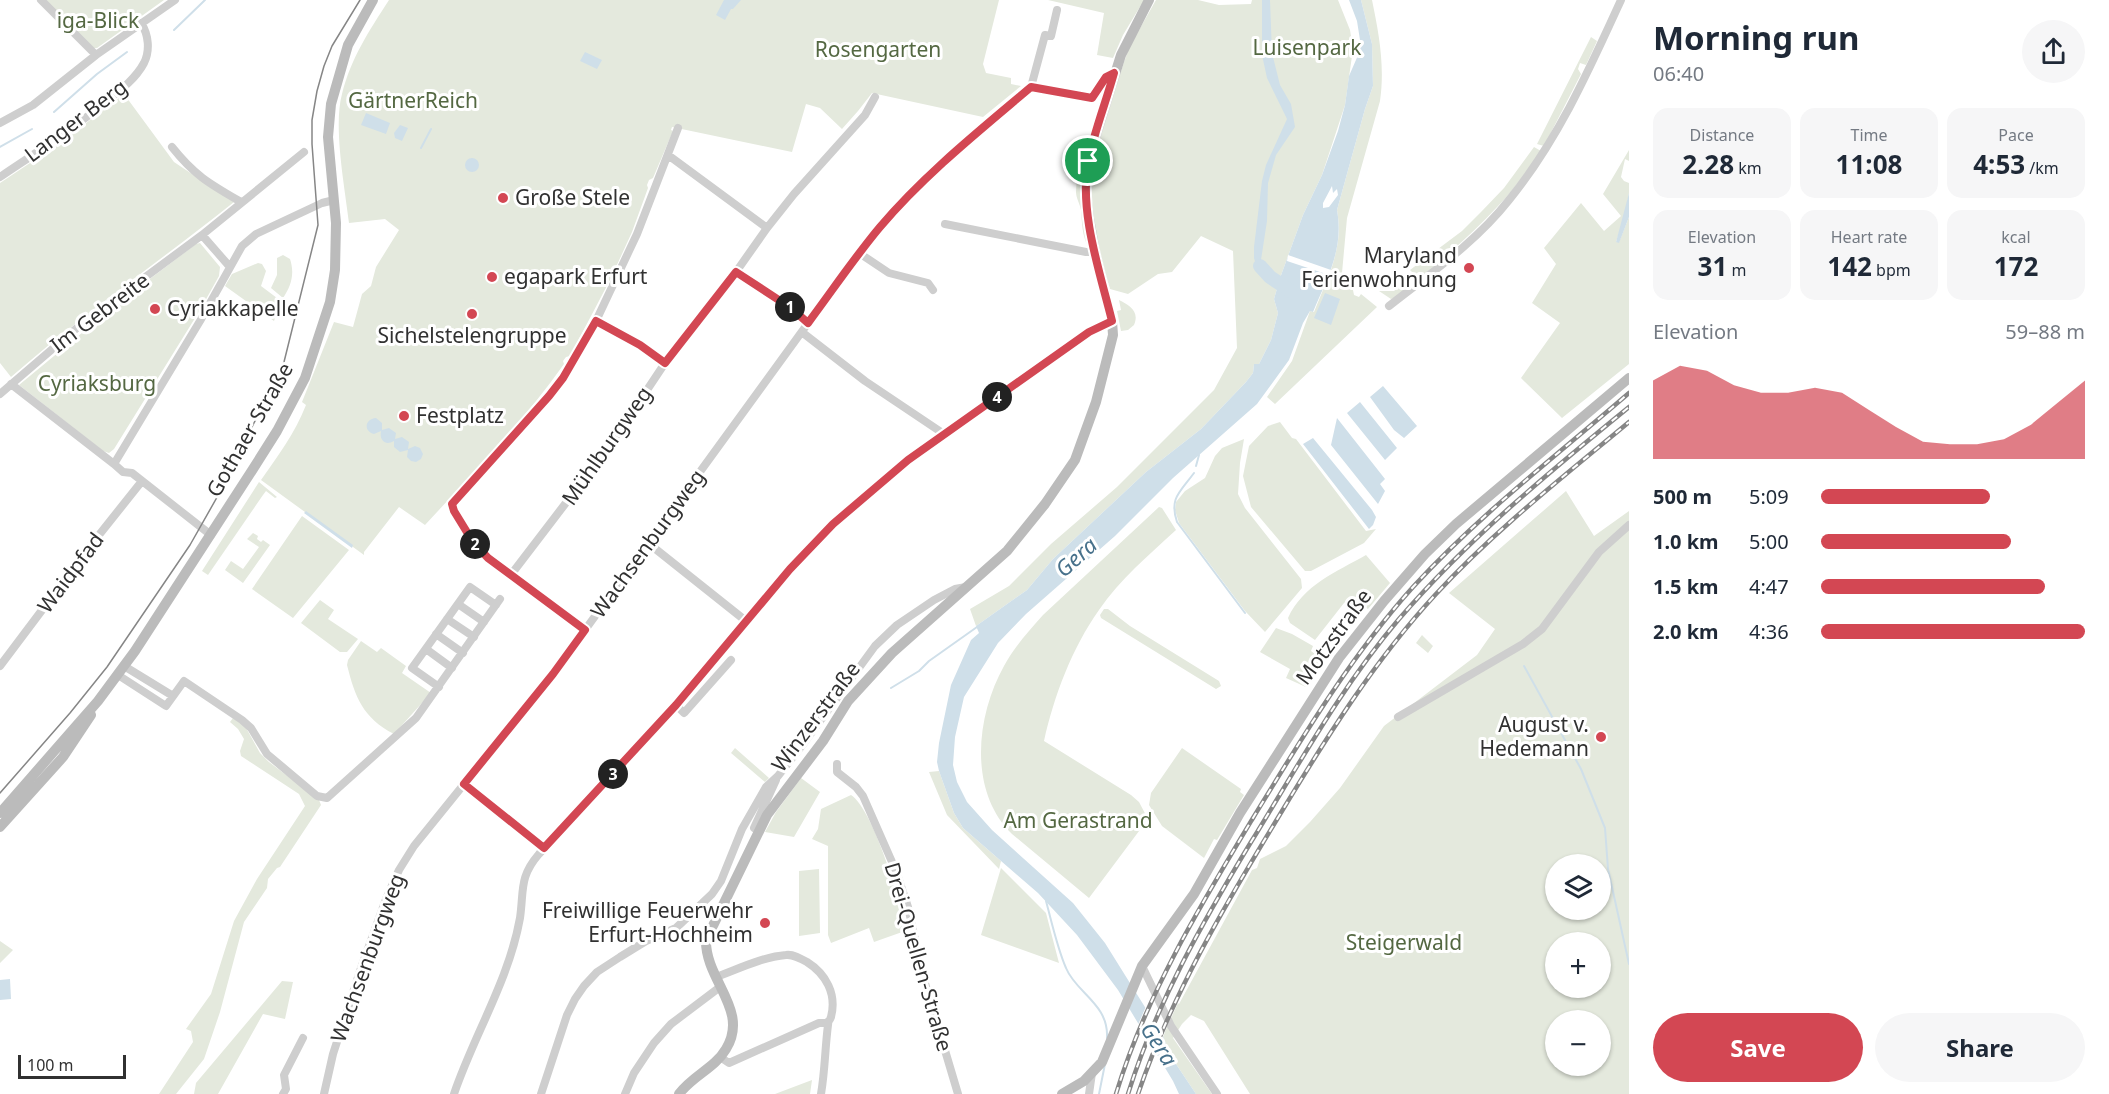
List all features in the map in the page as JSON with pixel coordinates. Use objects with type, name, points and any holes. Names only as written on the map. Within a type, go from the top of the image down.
[{"type":"street","points":[[41,0],[96,55]]},
{"type":"street","points":[[0,123],[33,105],[96,55],[175,0]]},
{"type":"street","name":"Gothaer Straße","points":[[0,813],[98,701],[121,671],[211,535],[277,431],[297,394],[320,336],[330,302],[334,276],[336,231],[328,136],[331,104],[348,45],[373,0]]},
{"type":"street","name":"Winzerstraße","points":[[718,982],[707,953],[706,940],[767,815],[863,682],[922,625],[1007,550],[1045,504],[1075,460],[1096,402],[1113,335],[1112,321],[1095,252],[1086,194],[1086,177],[1092,145],[1120,55],[1149,0]]},
{"type":"street","points":[[1389,306],[1464,247],[1508,201],[1551,143],[1621,0]]},
{"type":"street","points":[[1057,10],[1051,36],[1045,35],[1031,87],[1092,98],[1106,77],[1114,73]]},
{"type":"street","name":"Langer Berg","points":[[0,177],[90,115],[136,75],[145,62],[148,48],[145,29],[141,23]]},
{"type":"street","name":"Wachsenburgweg","points":[[324,1094],[339,1036],[368,949],[393,882],[414,846],[553,674],[859,253],[894,212],[935,172],[1031,87]]},
{"type":"street","name":"Mühlburgweg","points":[[510,576],[540,540],[619,432],[665,363],[767,228],[794,194],[865,116],[875,97]]},
{"type":"street","points":[[585,630],[510,576],[480,551],[454,511],[452,504],[563,378],[596,321],[637,234],[678,128]]},
{"type":"street","points":[[172,147],[189,168],[241,202]]},
{"type":"street","name":"Im Gebreite","points":[[0,394],[78,327],[202,235],[304,152]]},
{"type":"street","points":[[668,155],[767,228]]},
{"type":"street","points":[[11,384],[114,464],[243,246],[256,234],[322,203],[334,200]]},
{"type":"street","points":[[945,224],[1095,252]]},
{"type":"street","points":[[202,235],[230,267]]},
{"type":"street","points":[[859,253],[889,273],[928,283],[933,290]]},
{"type":"street","points":[[736,272],[791,308],[808,323]]},
{"type":"street","points":[[596,321],[640,345],[665,363]]},
{"type":"street","points":[[454,1094],[493,1003],[514,945],[520,918],[524,877],[530,864],[676,705],[796,562],[833,524],[908,460],[1089,332],[1112,321]]},
{"type":"street","points":[[803,333],[865,381],[944,434]]},
{"type":"street","name":"Motzstraße","points":[[1092,1073],[1102,1062],[1140,971],[1194,894],[1240,813],[1339,658],[1425,554],[1456,524],[1629,378]]},
{"type":"street","name":"Gothaer Straße","points":[[114,464],[123,472],[132,473],[211,535]]},
{"type":"street","name":"Waidpfad","points":[[0,666],[142,481]]},
{"type":"street","points":[[1398,717],[1523,644],[1542,629],[1599,552],[1629,525]]},
{"type":"street","points":[[648,543],[746,621]]},
{"type":"street","points":[[121,671],[173,696],[184,681],[242,720],[251,728],[267,754],[321,798],[332,795],[416,718],[439,687],[498,602],[470,587],[412,668],[439,687]]},
{"type":"street","name":"Winzerstraße","points":[[541,1094],[567,1015],[574,999],[584,986],[597,972],[646,940],[667,934],[681,924],[712,894],[721,880],[742,829],[766,787],[778,776],[886,635],[934,600],[955,589],[967,587]]},
{"type":"street","points":[[458,604],[484,622]]},
{"type":"street","points":[[447,618],[474,637]]},
{"type":"street","points":[[436,634],[463,653]]},
{"type":"street","points":[[426,649],[452,668]]},
{"type":"street","points":[[676,705],[684,713],[731,660]]},
{"type":"street","name":"Gothaer Straße","points":[[0,827],[63,757],[85,726],[98,701]]},
{"type":"street","name":"Drei-Quellen-Straße","points":[[837,764],[837,771],[863,795],[896,871],[908,908],[924,980],[958,1094]]},
{"type":"street","name":"Winzerstraße","points":[[759,831],[754,828],[778,776]]},
{"type":"street","points":[[464,784],[544,848]]},
{"type":"street","points":[[625,1094],[633,1073],[654,1043],[671,1024],[718,982],[752,964],[788,954],[799,957],[815,967],[830,987],[831,1016],[828,1023],[821,1094]]},
{"type":"street","points":[[1140,971],[1171,1026],[1217,1094]]},
{"type":"street","points":[[680,1094],[720,1057],[727,1048],[734,1029],[731,1008],[718,982]]},
{"type":"street","points":[[720,1057],[729,1063],[819,1023],[828,1023]]},
{"type":"street","points":[[283,1094],[286,1089],[284,1075],[303,1038]]},
{"type":"street","points":[[1062,1094],[1084,1081],[1092,1073]]},
{"type":"street","points":[[1089,1094],[1092,1073]]},
{"type":"green space","name":"iga-Blick","points":[[45,0],[164,0],[97,48],[92,48]]},
{"type":"green space","name":"egapark Erfurt","points":[[389,0],[999,0],[983,64],[986,73],[1011,78],[1011,84],[1021,86],[983,117],[872,93],[842,129],[820,108],[806,104],[792,152],[672,127],[673,131],[653,178],[647,185],[648,188],[632,232],[570,356],[566,357],[564,364],[515,427],[425,525],[399,507],[364,555],[261,480],[286,444],[302,415],[306,405],[302,402],[334,322],[353,327],[362,294],[371,286],[376,267],[399,230],[385,219],[349,223],[339,140],[342,94],[350,68],[361,45]]},
{"type":"green space","points":[[1048,0],[1144,0],[1123,35],[1113,58],[1097,55],[1104,13]]},
{"type":"green space","name":"Luisenpark","points":[[1156,0],[1198,0],[1219,5],[1251,4],[1252,0],[1338,0],[1350,30],[1353,49],[1345,105],[1322,175],[1303,215],[1280,278],[1274,299],[1278,313],[1271,340],[1259,364],[1254,364],[1253,373],[1201,429],[1146,472],[1053,559],[1027,590],[976,626],[970,609],[1009,586],[1051,544],[1117,487],[1214,390],[1237,348],[1233,251],[1201,236],[1172,272],[1158,274],[1128,294],[1110,289],[1099,254],[1093,218],[1091,182],[1093,162],[1130,46]]},
{"type":"green space","points":[[1361,0],[1372,0],[1382,75],[1380,101],[1347,218],[1342,273],[1331,270],[1338,240],[1337,210],[1373,86],[1372,44]]},
{"type":"green space","points":[[1591,37],[1597,41],[1586,65],[1580,63],[1578,69],[1581,74],[1544,146],[1537,144]]},
{"type":"green space","points":[[124,94],[174,162],[234,202],[65,332],[11,377],[0,363],[0,183],[60,143]]},
{"type":"green space","points":[[1092,134],[1088,246],[1083,233],[1081,210],[1076,192],[1080,162],[1084,148]]},
{"type":"green space","points":[[1534,147],[1541,151],[1505,199],[1487,218],[1396,297],[1391,299],[1379,291],[1394,291],[1414,274],[1410,270],[1462,231],[1504,188]]},
{"type":"green space","points":[[1629,150],[1629,161],[1625,159],[1621,177],[1629,183],[1629,193],[1616,242],[1619,242],[1629,217],[1629,364],[1562,418],[1521,378],[1560,323],[1532,303],[1556,264],[1544,248],[1581,203],[1604,231],[1621,216],[1603,194]]},
{"type":"green space","name":"Cyriaksburg","points":[[200,243],[220,267],[219,276],[114,449],[109,453],[103,451],[19,385],[118,303]]},
{"type":"green space","points":[[283,255],[290,259],[292,275],[283,298],[271,288],[277,275],[277,258]]},
{"type":"green space","points":[[258,263],[262,264],[266,271],[261,286],[281,301],[274,321],[225,286],[232,274]]},
{"type":"green space","points":[[1329,275],[1352,285],[1354,295],[1359,297],[1361,294],[1377,307],[1275,404],[1267,397],[1292,361],[1310,311],[1314,312]]},
{"type":"green space","points":[[1119,300],[1135,312],[1134,325],[1128,330],[1121,331],[1117,311],[1121,310]]},
{"type":"green space","points":[[1280,422],[1292,438],[1296,439],[1366,531],[1376,529],[1364,543],[1311,571],[1305,571],[1251,507],[1243,476],[1249,446],[1268,426]]},
{"type":"green space","points":[[1244,439],[1238,494],[1245,508],[1301,579],[1302,588],[1265,632],[1245,611],[1179,523],[1175,510],[1176,502],[1185,491],[1205,478],[1215,456],[1222,448]]},
{"type":"green space","points":[[259,482],[277,497],[275,498],[266,491],[208,575],[202,571]]},
{"type":"green space","name":"Steigerwald","points":[[1566,491],[1594,536],[1629,511],[1629,1094],[1250,1094],[1204,1021],[1191,1015],[1173,1038],[1212,1094],[1196,1094],[1170,1055],[1163,1036],[1178,1003],[1252,870],[1257,868],[1260,859],[1286,846],[1310,822],[1340,788],[1384,726],[1477,655],[1495,629],[1449,593]]},
{"type":"green space","name":"Am Gerastrand","points":[[1159,507],[1162,508],[1176,530],[1125,578],[1089,625],[1065,673],[1044,741],[1131,795],[1139,802],[1148,819],[1089,898],[1012,834],[998,816],[988,797],[983,775],[981,753],[987,707],[994,686],[1022,639],[1043,615]]},
{"type":"green space","points":[[302,516],[349,550],[293,618],[252,589]]},
{"type":"green space","points":[[253,533],[261,542],[263,540],[270,545],[243,583],[225,570],[231,561],[243,569],[259,547],[247,539]]},
{"type":"green space","points":[[1366,555],[1390,583],[1368,609],[1355,601],[1344,603],[1315,640],[1290,623],[1288,618],[1294,607],[1311,588]]},
{"type":"green space","points":[[320,600],[334,610],[328,619],[358,639],[347,652],[340,652],[301,623]]},
{"type":"green space","points":[[1104,609],[1108,609],[1130,626],[1219,681],[1221,686],[1216,689],[1101,618],[1100,615]]},
{"type":"green space","points":[[1276,628],[1313,646],[1311,651],[1323,660],[1306,687],[1286,678],[1290,669],[1260,652]]},
{"type":"green space","points":[[1422,635],[1433,646],[1428,653],[1416,643]]},
{"type":"green space","points":[[361,641],[377,652],[381,648],[406,666],[402,673],[431,693],[394,734],[383,728],[368,714],[353,687],[347,665]]},
{"type":"green space","points":[[233,718],[245,726],[260,753],[269,762],[319,800],[321,805],[280,867],[268,879],[267,888],[244,922],[220,1012],[204,1059],[176,1094],[159,1094],[193,1042],[191,1031],[186,1029],[211,994],[234,921],[257,879],[305,806],[299,794],[241,756],[240,751],[244,739],[230,722]]},
{"type":"green space","points":[[735,748],[769,778],[765,782],[731,753]]},
{"type":"green space","points":[[1182,748],[1241,789],[1240,792],[1244,795],[1204,858],[1162,826],[1149,805],[1151,793]]},
{"type":"green space","points":[[939,771],[954,813],[963,828],[1001,861],[999,869],[947,815],[929,772]]},
{"type":"green space","points":[[801,778],[820,792],[794,837],[765,832],[776,812]]},
{"type":"green space","points":[[851,795],[860,804],[877,837],[898,900],[905,931],[874,942],[869,928],[831,943],[828,935],[828,846],[812,839],[818,829],[821,809]]},
{"type":"green space","name":"Am Gerastrand","points":[[1001,868],[1046,913],[1059,963],[981,935]]},
{"type":"green space","points":[[819,869],[820,933],[799,936],[799,871]]},
{"type":"green space","points":[[0,941],[13,950],[0,963]]},
{"type":"green space","points":[[282,981],[293,982],[285,1019],[263,1014],[218,1094],[194,1094],[196,1083]]},
{"type":"green space","points":[[812,1080],[810,1094],[775,1094]]},
{"type":"water","points":[[724,0],[741,0],[731,9],[725,20],[716,15]]},
{"type":"water","points":[[1262,0],[1270,0],[1272,53],[1280,85],[1291,104],[1295,127],[1276,155],[1268,183],[1267,221],[1261,260],[1265,271],[1273,277],[1271,283],[1258,272],[1254,247],[1266,165],[1287,119],[1267,78],[1262,55]]},
{"type":"water","points":[[1349,0],[1361,0],[1372,44],[1373,86],[1337,210],[1338,237],[1333,262],[1313,312],[1310,311],[1303,323],[1289,360],[1257,404],[1173,478],[1115,536],[1026,614],[998,643],[964,697],[955,737],[953,765],[957,782],[967,802],[992,830],[1073,903],[1105,943],[1163,1036],[1170,1055],[1196,1094],[1179,1094],[1118,990],[1077,935],[1038,893],[963,828],[954,813],[939,771],[937,762],[939,743],[951,685],[971,640],[979,633],[976,626],[1027,590],[1053,559],[1146,472],[1201,429],[1246,382],[1253,373],[1254,364],[1259,364],[1271,340],[1278,313],[1274,299],[1280,278],[1338,131],[1349,76],[1359,53],[1360,40],[1357,21]],"holes":[[[1332,186],[1333,193],[1337,189],[1338,195],[1329,207],[1323,208],[1323,203]]]},
{"type":"water","points":[[585,52],[602,60],[597,69],[580,61]]},
{"type":"water","points":[[366,113],[390,123],[386,134],[361,125]]},
{"type":"water","points":[[400,125],[408,128],[402,141],[395,138],[394,133]]},
{"type":"water","points":[[469,158],[475,158],[479,165],[475,172],[469,172],[465,168],[465,162]]},
{"type":"water","points":[[1629,193],[1629,217],[1619,243],[1616,242]]},
{"type":"water","points":[[1325,293],[1340,299],[1331,325],[1314,318]]},
{"type":"water","points":[[1383,386],[1417,426],[1404,438],[1394,430],[1370,397]]},
{"type":"water","points":[[1360,402],[1397,448],[1385,460],[1347,413]]},
{"type":"water","points":[[376,418],[382,423],[382,430],[389,428],[396,433],[395,439],[402,437],[409,442],[408,449],[415,446],[420,448],[423,454],[421,459],[416,462],[411,461],[407,457],[408,450],[400,452],[394,447],[394,441],[386,443],[382,440],[381,431],[374,434],[370,432],[367,425],[370,420]]},
{"type":"water","points":[[1337,418],[1385,479],[1380,484],[1385,491],[1378,504],[1331,445]]},
{"type":"water","points":[[1313,438],[1372,510],[1376,517],[1369,529],[1303,444]]},
{"type":"water","points":[[306,511],[353,545],[352,548],[304,513]]},
{"type":"water","points":[[10,979],[11,999],[0,1000],[0,980]]},
{"type":"pier","points":[[1288,255],[1331,270],[1329,275],[1287,261]]},
{"type":"pier","points":[[1147,1004],[1165,1032],[1154,1058],[1137,1027]]},
{"type":"waterway","points":[[174,30],[205,0]]},
{"type":"waterway","points":[[54,112],[97,74],[127,52]]},
{"type":"waterway","points":[[0,147],[32,129]]},
{"type":"waterway","points":[[421,148],[431,129]]},
{"type":"waterway","name":"Gera","points":[[1260,266],[1270,277],[1294,293]]},
{"type":"waterway","points":[[1196,466],[1199,455]]},
{"type":"waterway","points":[[1194,473],[1175,501],[1177,522],[1245,613]]},
{"type":"waterway","points":[[1335,633],[1354,611]]},
{"type":"waterway","points":[[891,688],[919,671],[929,661],[977,627]]},
{"type":"waterway","points":[[1524,666],[1581,769],[1605,828],[1608,869],[1629,964]]},
{"type":"waterway","points":[[1046,901],[1066,968],[1103,1016],[1107,1038]]},
{"type":"waterway","points":[[1099,1094],[1105,1064]]},
{"type":"tram line","points":[[0,793],[107,667],[190,545],[220,492],[284,362],[318,225],[312,144],[312,120],[317,91],[332,46],[360,0]]},
{"type":"railway","points":[[1116,1094],[1143,1021],[1194,918],[1309,728],[1368,641],[1413,587],[1464,535],[1629,393]]},
{"type":"railway","points":[[1128,1094],[1152,1028],[1198,934],[1303,756],[1358,672],[1399,619],[1453,561],[1539,482],[1629,407]]},
{"type":"railway","points":[[1138,1094],[1167,1021],[1201,951],[1259,849],[1371,673],[1413,620],[1481,548],[1629,422]]},
{"type":"place","name":"Große Stele","points":[[503,198]]},
{"type":"place","name":"Maryland Ferienwohnung","points":[[1469,268]]},
{"type":"place","name":"egapark Erfurt","points":[[492,277]]},
{"type":"place","name":"Cyriakkapelle","points":[[155,309]]},
{"type":"place","name":"Sichelstelengruppe","points":[[472,314]]},
{"type":"place","name":"Festplatz","points":[[404,416]]},
{"type":"place","name":"August v. Hedemann","points":[[1601,737]]},
{"type":"place","name":"Freiwillige Feuerwehr Erfurt-Hochheim","points":[[765,923]]},
{"type":"route","points":[[1114,73],[1088,161],[1086,194],[1089,218],[1112,321],[1089,332],[908,460],[833,524],[790,569],[676,705],[544,848],[464,784],[553,674],[585,630],[514,579],[480,551],[454,511],[452,504],[549,396],[563,378],[596,321],[640,345],[665,363],[736,272],[791,308],[808,323],[859,253],[894,212],[950,157],[1031,87],[1092,98],[1106,77],[1114,73]]},
{"type":"park label","name":"Rosengarten","points":[[878,50]]},
{"type":"park label","name":"GärtnerReich","points":[[413,101]]}]
